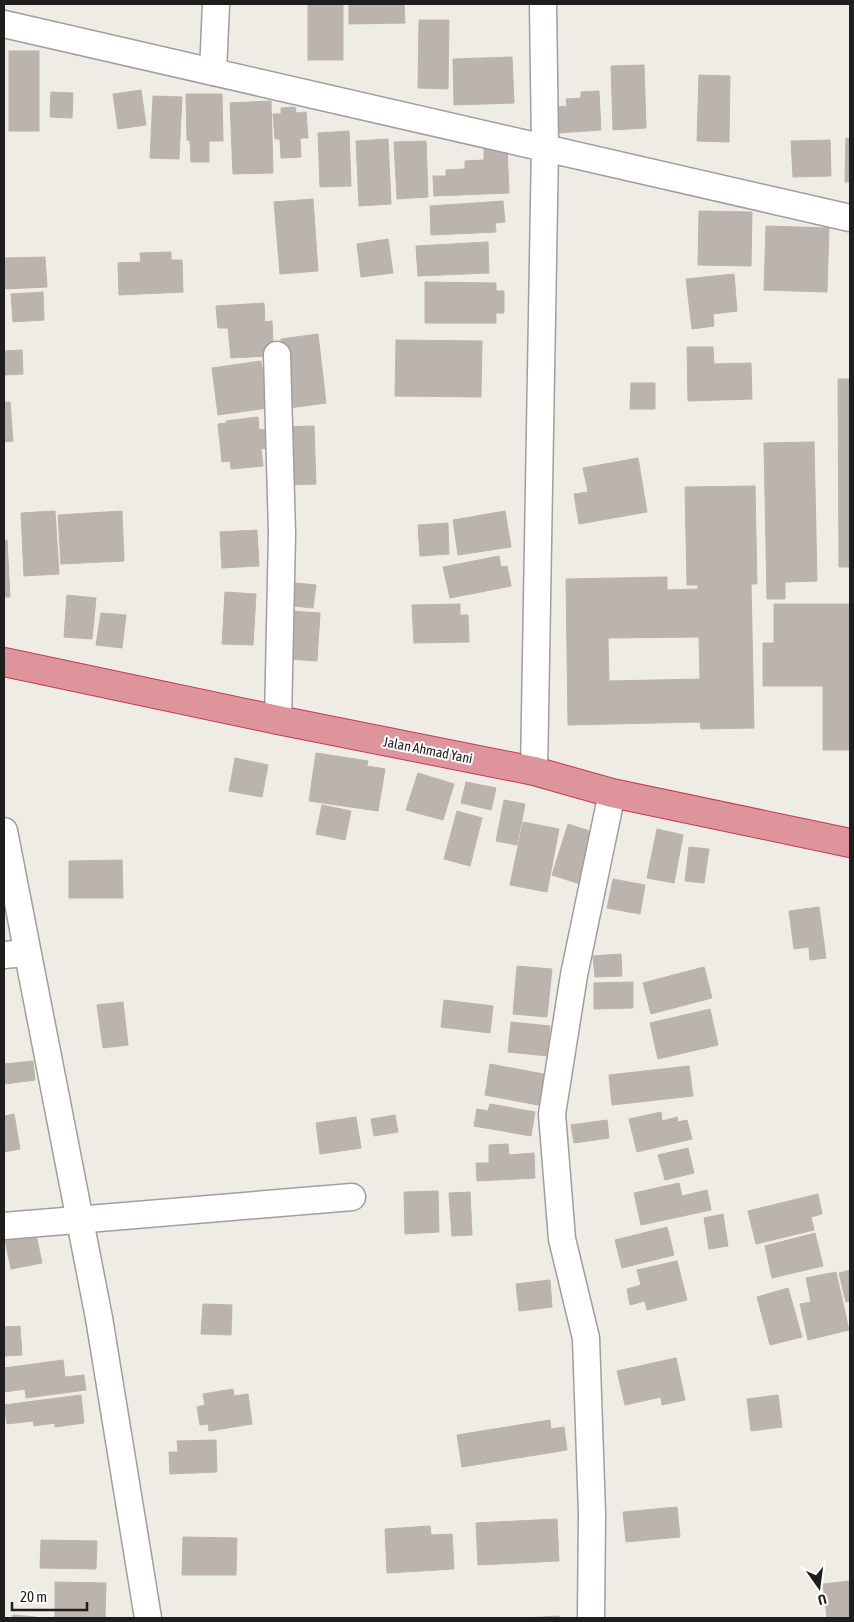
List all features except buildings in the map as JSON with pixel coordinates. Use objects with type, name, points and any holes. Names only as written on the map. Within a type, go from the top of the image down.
[{"type":"highway","name":"Jalan Ahmad Yani","points":[[4,662],[278,720],[534,771],[612,793],[850,843]]},
{"type":"street","points":[[213,72],[216,4]]},
{"type":"street","points":[[534,771],[545,146],[543,4]]},
{"type":"street","points":[[4,24],[545,146],[850,218]]},
{"type":"street","points":[[277,355],[282,533],[278,720]]},
{"type":"street","points":[[591,1618],[592,1514],[586,1338],[562,1239],[552,1114],[574,975],[612,793]]},
{"type":"street","points":[[4,831],[15,954],[80,1218],[99,1318],[148,1618]]},
{"type":"street","points":[[4,1226],[80,1218],[352,1197]]}]
